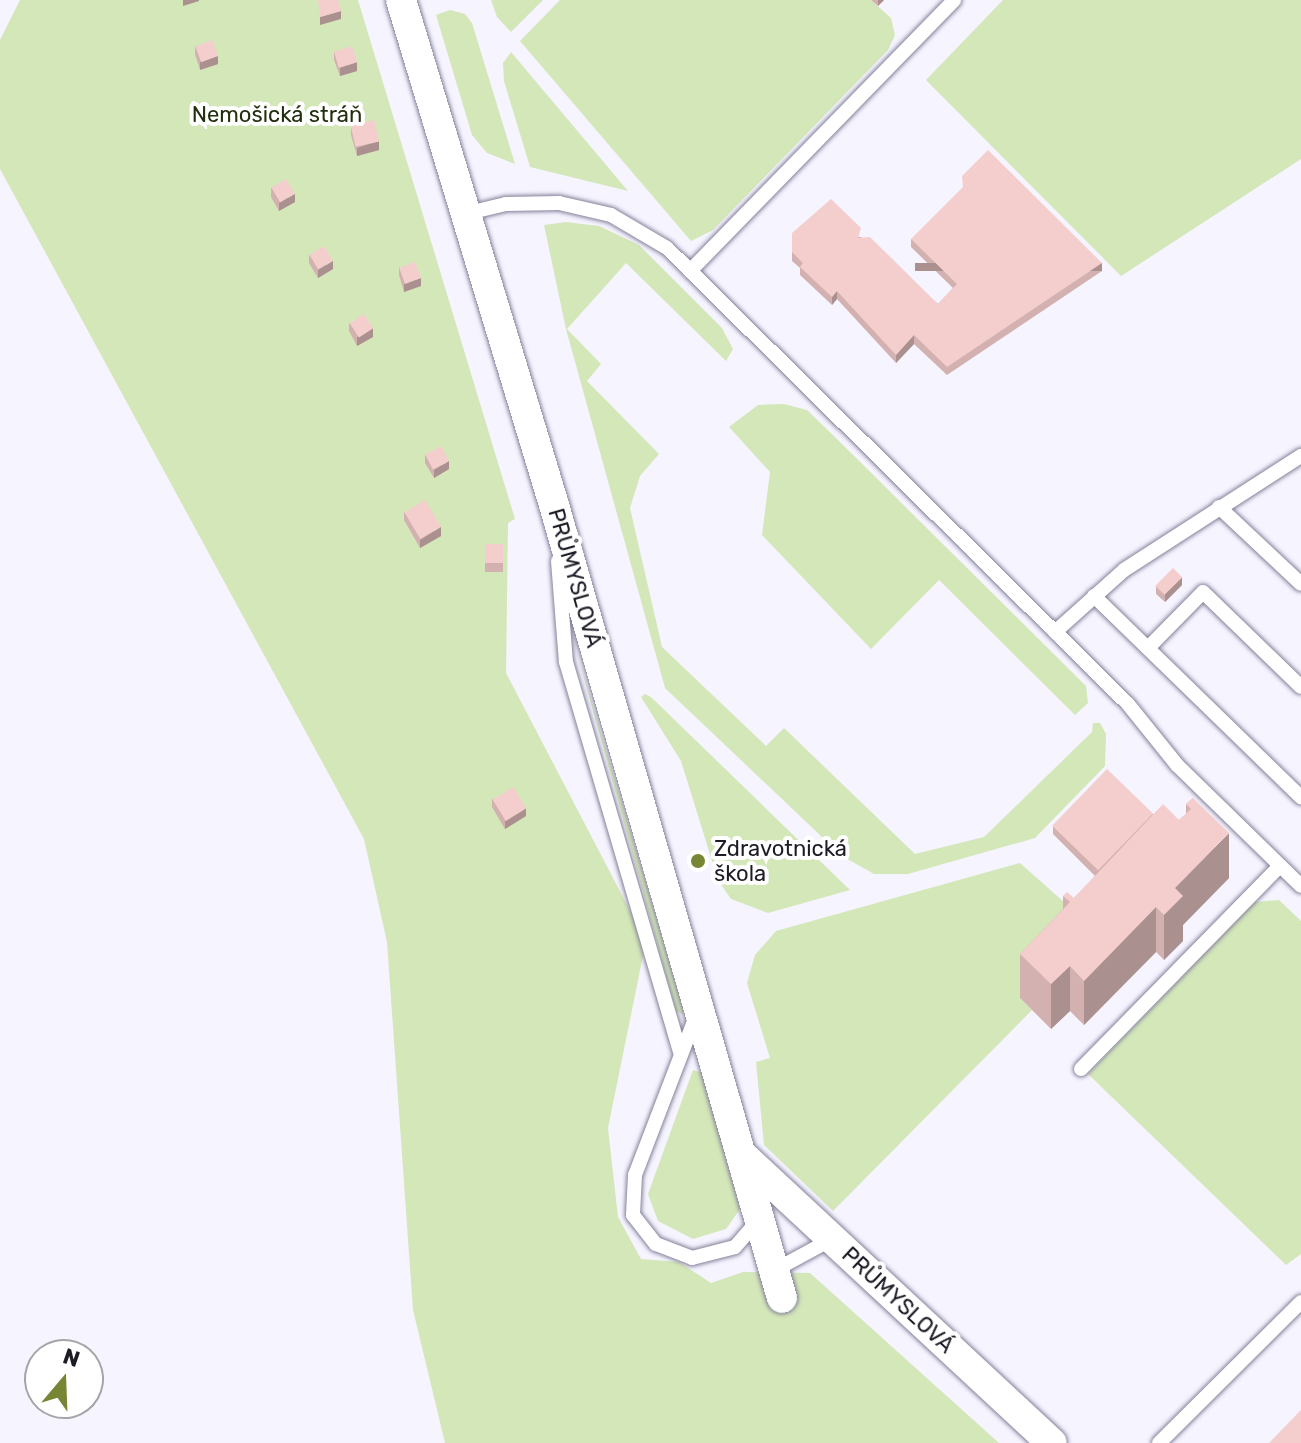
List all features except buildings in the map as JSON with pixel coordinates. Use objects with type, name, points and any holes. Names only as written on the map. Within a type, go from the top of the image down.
[{"type":"street","name":"PRŮMYSLOVÁ","points":[[401,0],[554,505],[744,1157],[778,1284]]},
{"type":"street","name":"PRŮMYSLOVÁ","points":[[744,1157],[1052,1443]]},
{"type":"lane","points":[[690,271],[954,0]]},
{"type":"lane","points":[[464,214],[520,204],[559,203],[599,212],[649,234],[1055,632],[1148,725],[1177,765],[1301,886]]},
{"type":"lane","points":[[1055,632],[1124,570],[1301,456]]},
{"type":"lane","points":[[554,505],[566,662],[681,1055]]},
{"type":"lane","points":[[1219,507],[1301,584]]},
{"type":"lane","points":[[1148,648],[1203,592],[1301,687]]},
{"type":"lane","points":[[1094,596],[1301,797]]},
{"type":"lane","points":[[1081,1069],[1280,866]]},
{"type":"lane","points":[[700,1005],[630,1191],[637,1224],[664,1250],[700,1259],[725,1253],[744,1240],[759,1213]]},
{"type":"lane","points":[[778,1284],[833,1239]]},
{"type":"lane","points":[[1159,1443],[1301,1302]]},
{"type":"green space","name":"Nemošická stráň","points":[[20,0],[358,0],[515,519],[508,523],[506,673],[646,941],[608,1128],[618,1217],[641,1259],[679,1262],[711,1283],[743,1272],[810,1273],[999,1443],[445,1443],[413,1310],[387,942],[364,839],[0,169],[0,40]]},
{"type":"green space","points":[[491,0],[543,0],[511,32],[497,17]]},
{"type":"green space","points":[[560,0],[871,0],[891,18],[895,35],[888,50],[713,230],[691,241],[520,41]]},
{"type":"green space","points":[[1003,0],[1301,0],[1301,159],[1121,276],[926,80]]},
{"type":"green space","points":[[450,10],[465,14],[472,23],[515,164],[487,153],[472,135],[436,15]]},
{"type":"green space","points":[[511,52],[628,191],[530,167],[504,81],[503,63]]},
{"type":"green space","points":[[566,222],[599,226],[639,245],[722,328],[733,349],[726,361],[626,263],[567,329],[601,364],[587,381],[659,454],[640,476],[630,508],[662,647],[766,746],[784,728],[915,854],[984,837],[1092,732],[1093,723],[1100,723],[1106,734],[1105,766],[1035,838],[908,874],[874,874],[842,856],[665,688],[566,329],[544,225]]},
{"type":"green space","points":[[784,404],[807,410],[840,442],[1086,686],[1088,703],[1075,715],[939,580],[871,649],[762,535],[770,472],[729,427],[758,405]]},
{"type":"green space","points":[[576,649],[684,1010],[682,1014],[676,1011]]},
{"type":"green space","points":[[645,694],[850,890],[768,913],[731,899],[718,880],[681,761],[641,697]]},
{"type":"green space","points":[[1020,863],[1091,926],[1021,999],[1032,1010],[833,1211],[764,1145],[756,1062],[770,1058],[747,983],[755,955],[776,931]]},
{"type":"green space","points":[[1279,900],[1301,921],[1301,1254],[1286,1265],[1088,1074],[1255,902]]},
{"type":"green space","points":[[693,1070],[703,1073],[740,1209],[726,1229],[693,1239],[658,1221],[648,1194]]},
{"type":"place","name":"Zdravotnická škola","points":[[698,861]]}]
